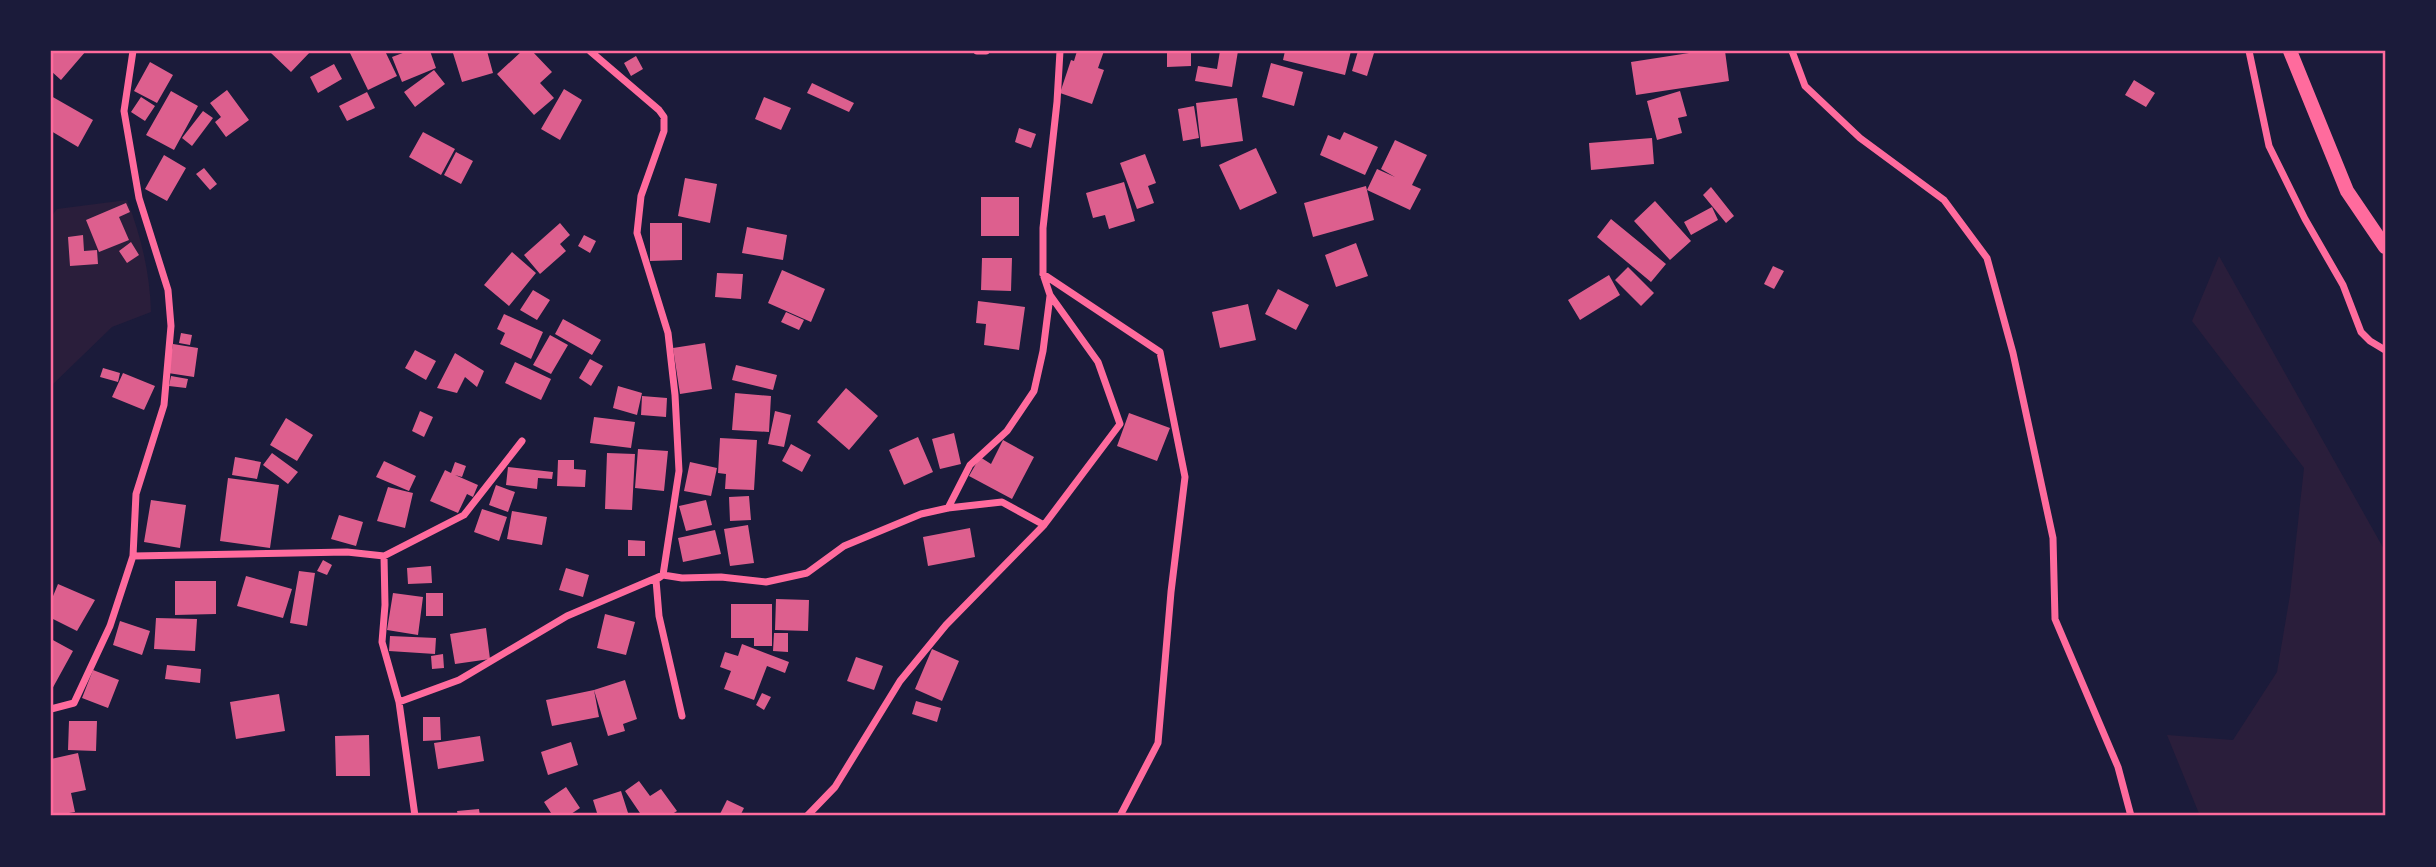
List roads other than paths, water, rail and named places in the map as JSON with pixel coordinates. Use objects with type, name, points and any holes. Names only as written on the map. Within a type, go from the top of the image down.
[{"type":"highway","points":[[2290,51],[2347,191],[2385,247]]},
{"type":"street","points":[[51,709],[74,703],[110,626],[133,556],[136,494],[164,405],[171,326],[168,290],[139,198],[124,111],[133,51]]},
{"type":"street","points":[[590,51],[664,117],[664,131],[641,196],[637,233],[668,333],[675,395],[679,471],[663,575],[656,580],[659,616],[682,716]]},
{"type":"street","points":[[977,51],[986,51]]},
{"type":"street","points":[[807,816],[835,787],[900,681],[946,625],[1044,525],[1120,424],[1098,362],[1050,295],[1042,274],[1043,228],[1060,51]]},
{"type":"street","points":[[1791,51],[1805,86],[1860,138],[1944,200],[1987,258],[2013,353],[2053,538],[2055,618],[2118,768],[2131,816]]},
{"type":"street","points":[[2249,51],[2269,146],[2305,219],[2343,285],[2361,332],[2385,351]]},
{"type":"street","points":[[1042,274],[1160,352],[1185,477],[1171,592],[1158,743],[1120,816]]},
{"type":"street","points":[[948,508],[970,465],[1007,432],[1034,391],[1043,351],[1050,295]]},
{"type":"street","points":[[133,556],[334,552],[384,556],[464,514],[523,441]]},
{"type":"street","points":[[399,702],[459,680],[567,616],[663,575],[766,582],[807,573],[844,546],[921,514],[948,508],[1002,502],[1044,525]]},
{"type":"street","points":[[384,556],[385,605],[382,642],[399,702],[415,816]]}]
